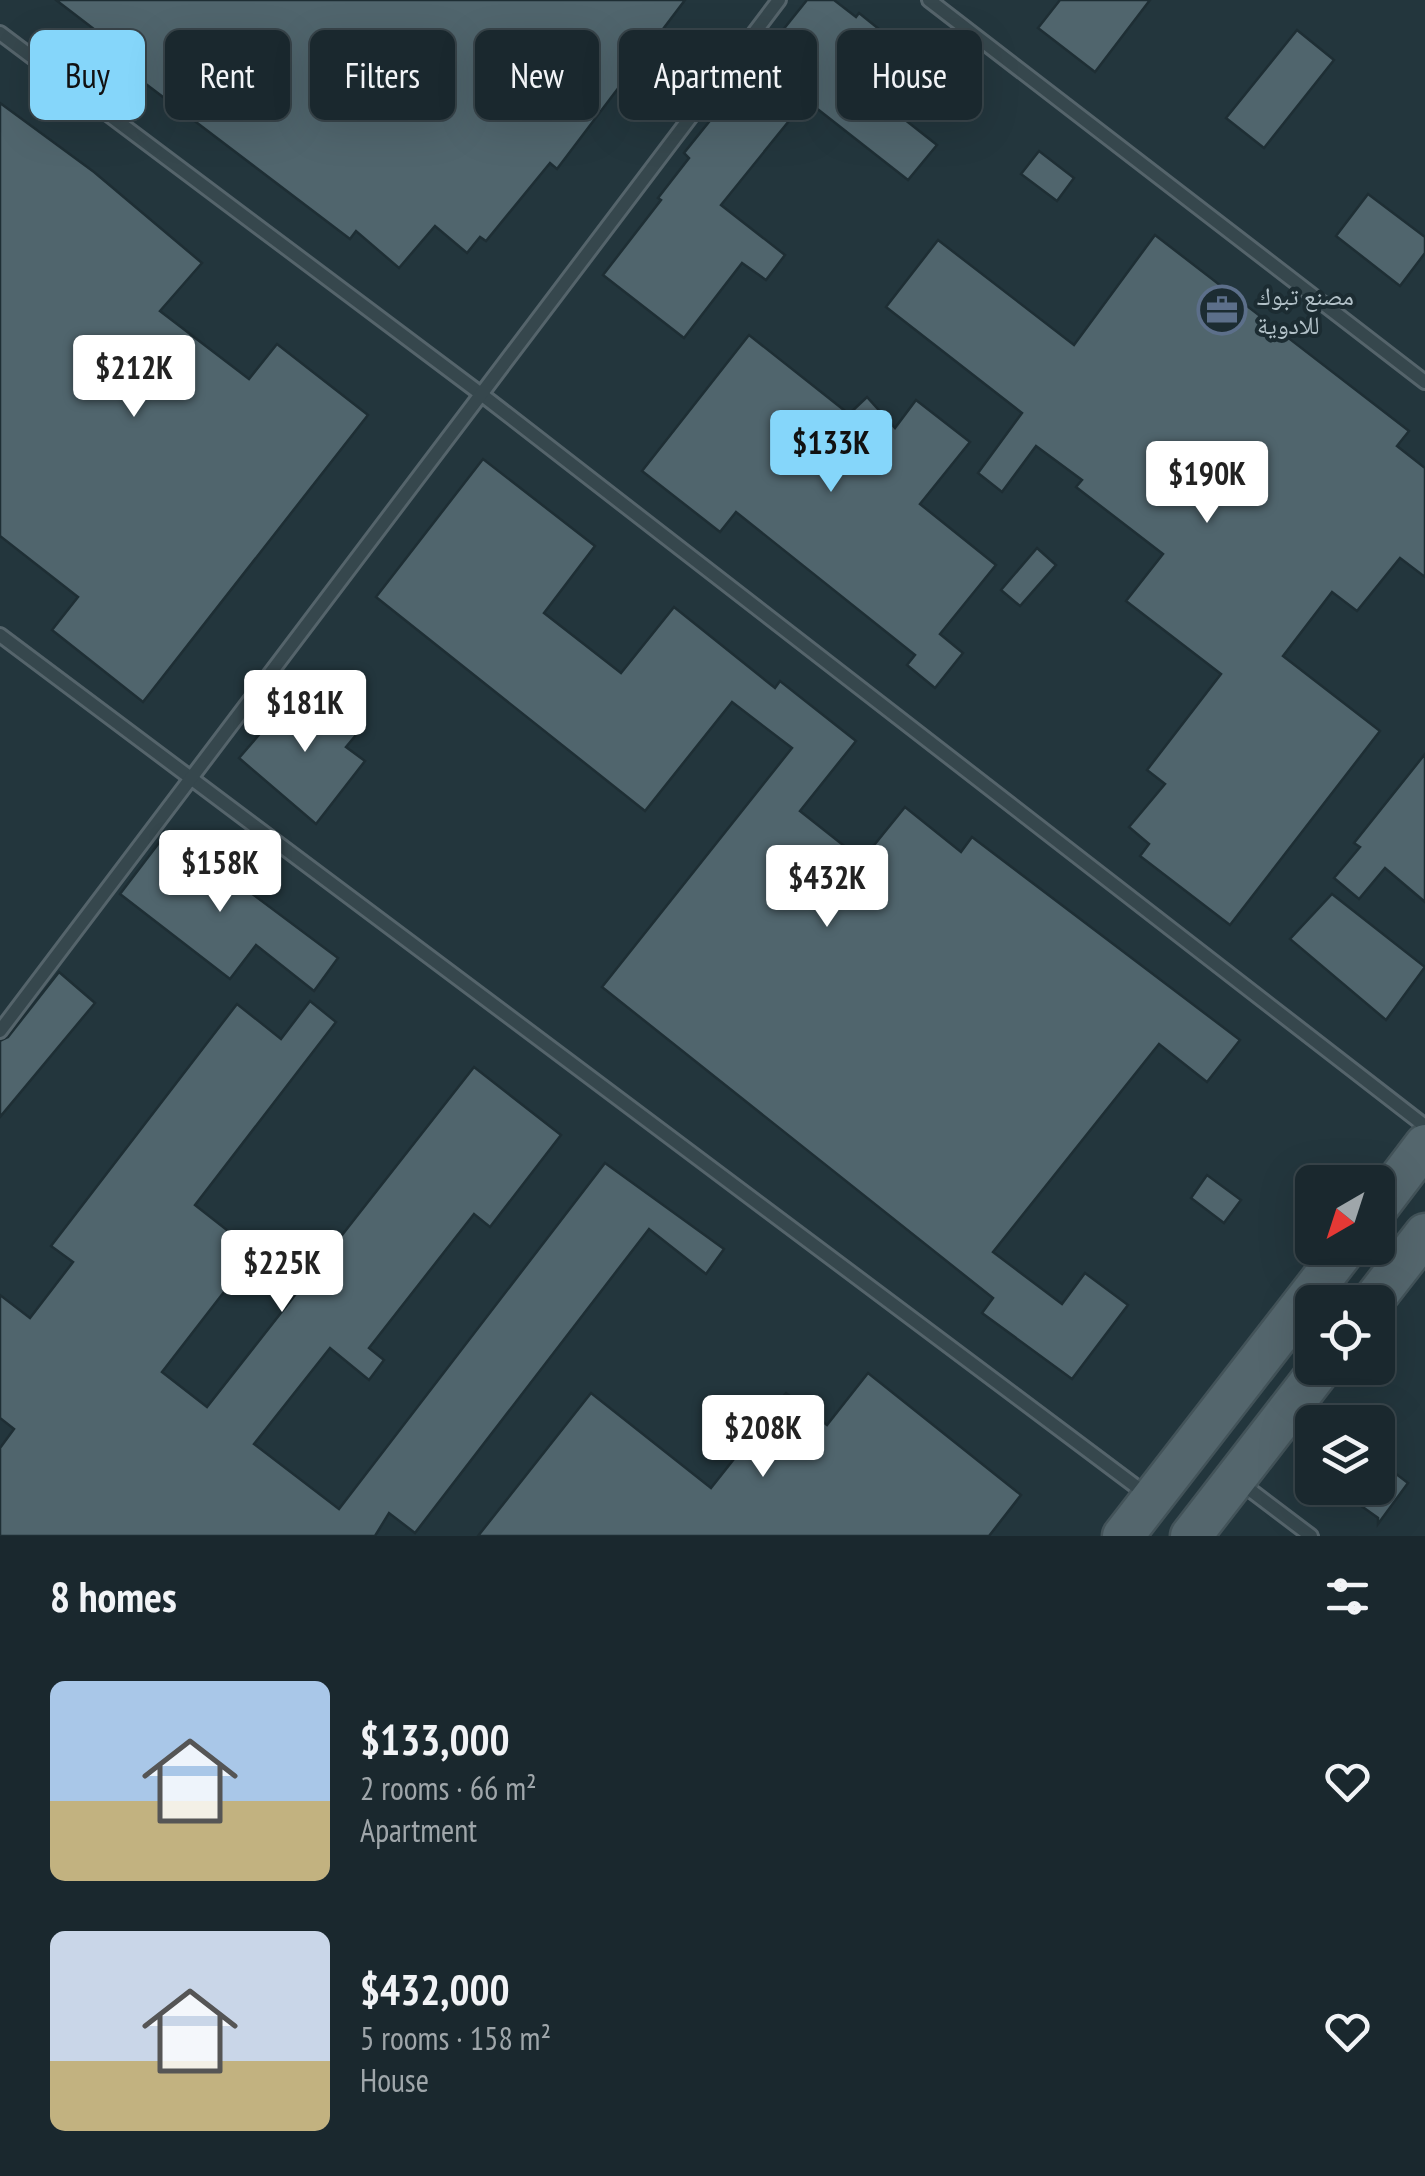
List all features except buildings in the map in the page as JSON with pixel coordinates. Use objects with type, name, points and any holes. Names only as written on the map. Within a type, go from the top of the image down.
[{"type":"main road","points":[[1395,1185],[1425,1145]]},
{"type":"main road","points":[[1385,1285],[1425,1234]]},
{"type":"main road","points":[[1123,1536],[1333,1265]]},
{"type":"main road","points":[[1191,1536],[1308,1385]]},
{"type":"lane","points":[[0,1031],[779,0]]},
{"type":"lane","points":[[929,0],[1425,382]]},
{"type":"lane","points":[[0,33],[482,394],[1425,1126]]},
{"type":"lane","points":[[0,635],[1152,1498]]},
{"type":"lane","points":[[1235,1479],[1311,1536]]},
{"type":"place","name":"مصنع تبوك للادوية","points":[[1222,310]]}]
